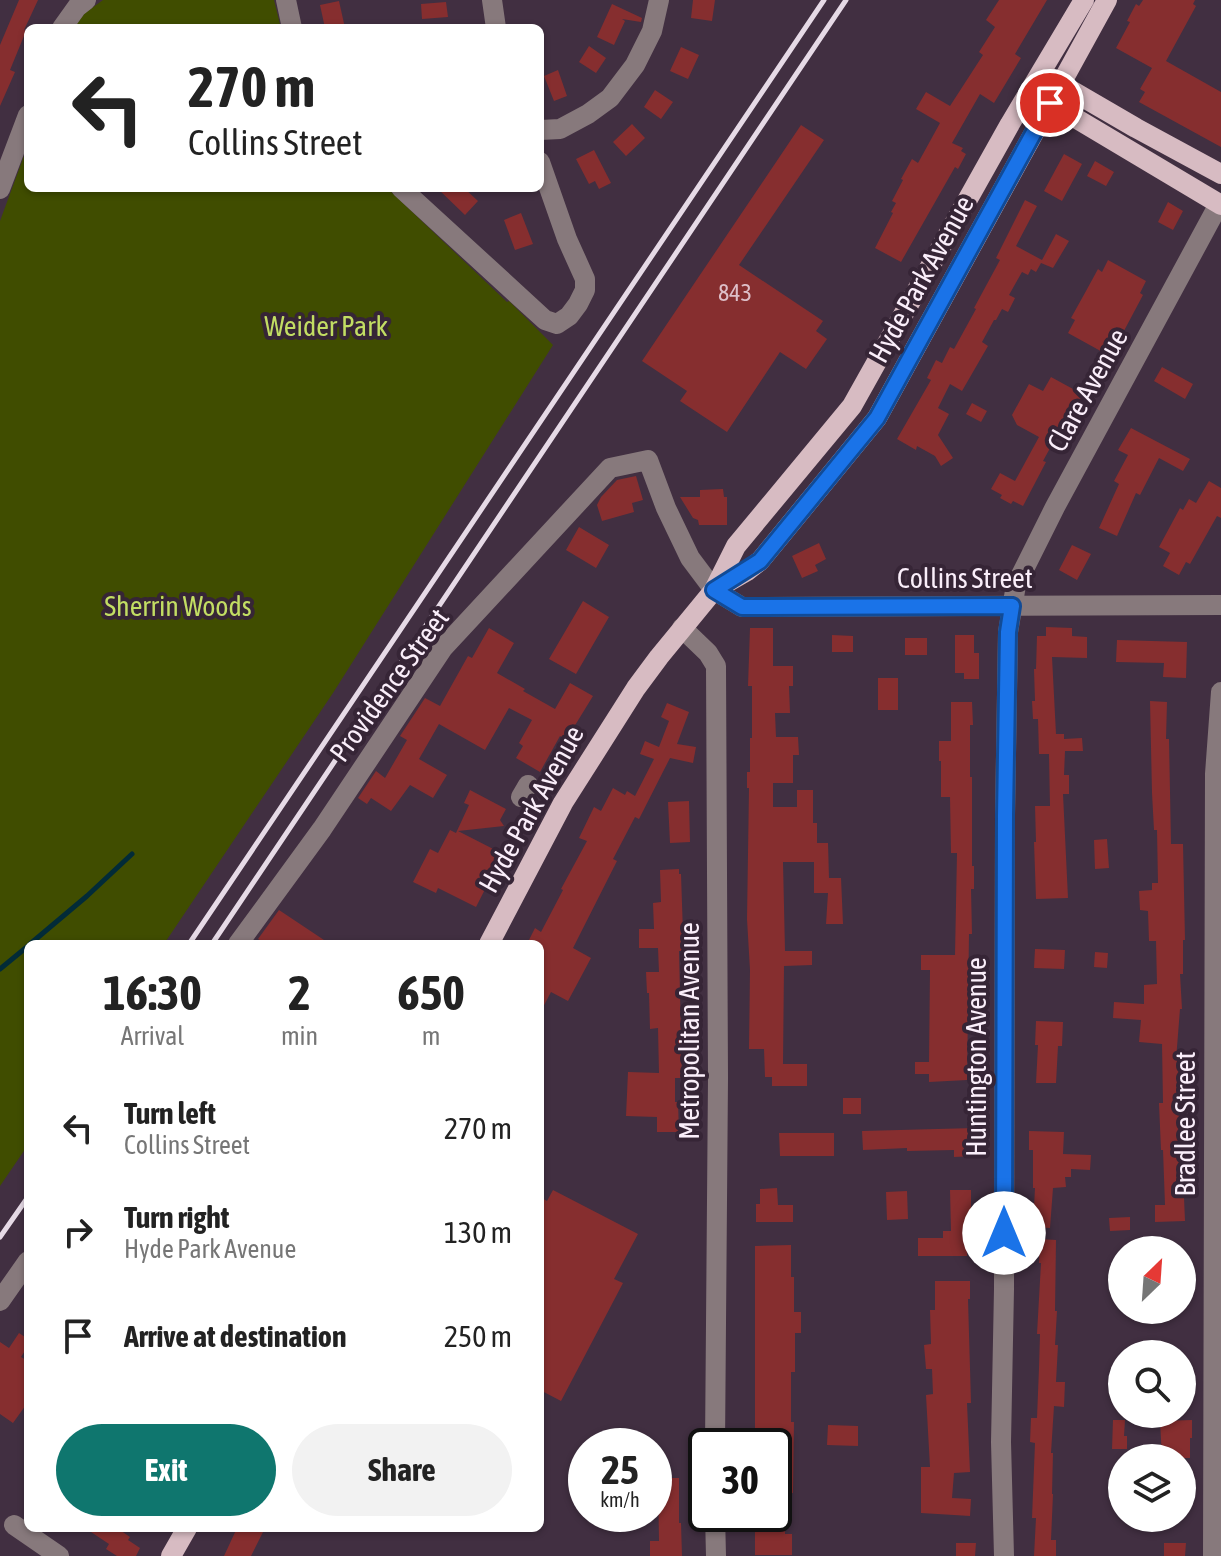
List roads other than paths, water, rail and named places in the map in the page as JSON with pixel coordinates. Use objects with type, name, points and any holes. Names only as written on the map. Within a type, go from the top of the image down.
[{"type":"main road","name":"Hyde Park Avenue","points":[[491,940],[563,803],[636,688],[714,590],[736,546],[852,406],[1084,0]]},
{"type":"main road","name":"Hyde Park Avenue","points":[[714,590],[760,561],[877,418],[1107,0]]},
{"type":"main road","points":[[1041,72],[1221,174]]},
{"type":"main road","points":[[1030,91],[1220,204]]},
{"type":"main road","points":[[171,1556],[185,1532]]},
{"type":"street","points":[[65,24],[86,0]]},
{"type":"street","points":[[286,0],[291,24]]},
{"type":"street","points":[[492,0],[495,24]]},
{"type":"street","points":[[544,130],[560,129],[610,98],[635,65],[652,31],[659,0]]},
{"type":"street","points":[[0,189],[24,126]]},
{"type":"street","points":[[405,192],[545,320],[557,324],[569,316],[578,304],[585,290],[585,279],[544,173]]},
{"type":"street","name":"Clare Avenue","points":[[1012,606],[1016,585],[1055,507],[1220,204]]},
{"type":"street","name":"Providence Street","points":[[241,940],[323,828],[443,648],[610,468],[648,460],[690,558],[714,590]]},
{"type":"street","name":"Collins Street","points":[[714,590],[742,607],[1221,605]]},
{"type":"street","name":"Huntington Avenue","points":[[1004,1556],[1001,1442],[1005,816],[1008,632],[1012,606]]},
{"type":"street","name":"Metropolitan Avenue","points":[[682,628],[708,653],[716,666],[718,1078],[715,1428]]},
{"type":"street","name":"Bradlee Street","points":[[1213,1556],[1219,851],[1215,774],[1221,692]]},
{"type":"street","points":[[0,1301],[24,1267]]},
{"type":"street","points":[[14,1525],[24,1532]]},
{"type":"street","points":[[24,1532],[59,1556]]},
{"type":"street","points":[[715,1532],[716,1556]]},
{"type":"waterway","points":[[35,940],[132,854]]},
{"type":"waterway","points":[[0,969],[24,949]]},
{"type":"railway","points":[[192,940],[824,0]]},
{"type":"railway","points":[[215,940],[846,0]]},
{"type":"railway","points":[[0,1237],[24,1203]]},
{"type":"park label","name":"Weider Park","points":[[326,326]]},
{"type":"park label","name":"Sherrin Woods","points":[[178,606]]}]
